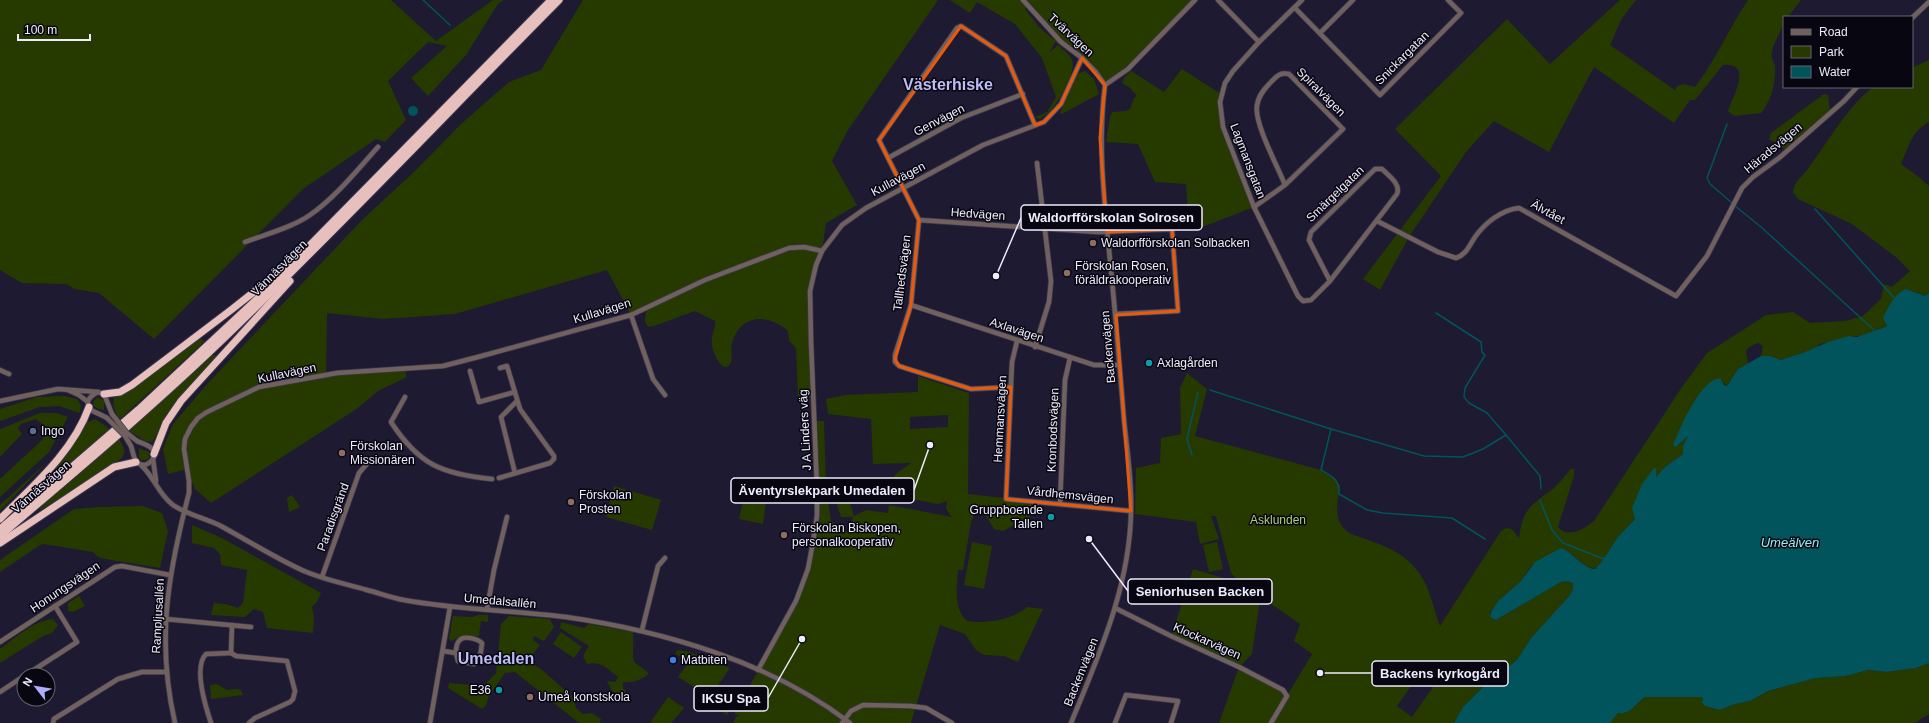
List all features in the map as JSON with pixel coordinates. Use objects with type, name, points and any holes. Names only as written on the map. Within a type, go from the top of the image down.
[{"type":"highway","name":"Vännäsvägen","points":[[0,529],[176,376],[297,259],[552,0]]},
{"type":"highway","name":"Vännäsvägen","points":[[0,536],[176,382],[285,280],[559,0]]},
{"type":"highway","points":[[154,456],[166,423],[181,401],[303,266],[321,242]]},
{"type":"highway","points":[[101,393],[120,392],[132,385],[297,259]]},
{"type":"highway","points":[[0,519],[68,446],[81,426],[88,405]]},
{"type":"highway","points":[[0,544],[114,467],[139,464]]},
{"type":"street","points":[[1105,85],[1128,69],[1195,0]]},
{"type":"street","points":[[1218,0],[1259,42]]},
{"type":"street","name":"Lagmansgatan","points":[[1302,0],[1232,71],[1225,83],[1220,102],[1223,127],[1254,207],[1298,296],[1302,301]]},
{"type":"street","points":[[1320,33],[1353,0]]},
{"type":"street","name":"Snickargatan","points":[[1294,8],[1380,95],[1461,13],[1448,0]]},
{"type":"street","name":"Tvärvägen","points":[[1026,1],[1061,42],[1082,58],[1095,71],[1105,85]]},
{"type":"street","points":[[1913,17],[1929,2]]},
{"type":"street","name":"Tallhedsvägen","points":[[1011,387],[971,389],[897,364],[895,355],[911,305],[919,220],[879,143],[880,137],[959,27],[966,27],[1006,56],[1023,94]]},
{"type":"street","name":"Kullavägen","points":[[184,510],[189,493],[189,481],[184,449],[185,439],[191,427],[198,418],[207,412],[259,387],[337,373],[442,366],[631,315],[705,280],[778,251],[789,248],[804,247],[822,251],[833,235],[850,219],[866,208],[983,145],[1044,122],[1061,104],[1082,58]]},
{"type":"street","name":"Spiralvägen","points":[[1254,207],[1285,185],[1343,129],[1289,74],[1283,72],[1277,75],[1265,88],[1260,95],[1256,106],[1258,119],[1285,185]]},
{"type":"street","name":"Backenvägen","points":[[1071,723],[1106,640],[1126,560],[1132,511],[1100,138],[1105,85]]},
{"type":"street","name":"Häradsvägen","points":[[1676,296],[1707,256],[1742,188],[1753,177],[1779,158],[1844,101],[1856,88]]},
{"type":"street","points":[[1023,94],[1035,125]]},
{"type":"street","name":"Genvägen","points":[[888,158],[961,118],[1023,94]]},
{"type":"street","points":[[245,242],[292,225],[310,216],[327,201],[378,147]]},
{"type":"street","points":[[1035,347],[1050,296],[1051,281],[1037,163]]},
{"type":"street","name":"Smärgelgatan","points":[[1302,301],[1312,300],[1330,281],[1398,190],[1396,183],[1382,169],[1378,168],[1372,171],[1309,234],[1309,240],[1330,281]]},
{"type":"street","name":"Älvtået","points":[[1377,220],[1438,252],[1456,258],[1465,253],[1476,235],[1490,221],[1504,212],[1519,208],[1676,296]]},
{"type":"street","name":"Hedvägen","points":[[919,220],[1108,232],[1172,228],[1178,311],[1116,314]]},
{"type":"street","name":"J A Linders väg","points":[[758,670],[796,601],[808,568],[817,516],[810,291],[816,265],[822,251]]},
{"type":"street","name":"Axlavägen","points":[[911,305],[1096,366],[1120,364]]},
{"type":"street","points":[[631,315],[653,379],[665,395]]},
{"type":"street","name":"Hemmansvägen","points":[[1006,499],[1013,358],[1018,341]]},
{"type":"street","name":"Kronbodsvägen","points":[[1060,504],[1065,380],[1070,358]]},
{"type":"street","points":[[499,478],[550,463],[554,460],[554,456],[523,416],[507,366],[500,368]]},
{"type":"street","points":[[0,370],[9,374]]},
{"type":"street","points":[[470,371],[479,402],[515,392]]},
{"type":"street","points":[[66,389],[79,395],[88,405],[107,418],[125,436],[139,464],[148,465],[154,456],[152,448],[137,441],[127,433],[112,414],[101,393]]},
{"type":"street","points":[[1,402],[48,390],[66,389],[101,393]]},
{"type":"street","points":[[88,405],[92,395],[101,393]]},
{"type":"street","points":[[405,397],[391,422],[413,450],[438,468],[450,473],[492,479]]},
{"type":"street","points":[[515,473],[501,417],[517,401]]},
{"type":"street","name":"Umedalsallén","points":[[154,456],[157,485]]},
{"type":"street","name":"Umedalsallén","points":[[139,464],[157,485],[167,500],[174,506],[218,525],[304,570],[322,577],[342,584],[402,600],[450,607],[566,617],[642,630],[697,645],[758,670],[789,685],[843,721],[850,723]]},
{"type":"street","name":"Paradisgränd","points":[[322,577],[359,473],[366,465]]},
{"type":"street","name":"Vårdhemsvägen","points":[[1006,499],[1132,511]]},
{"type":"street","name":"Rampljusallén","points":[[176,723],[166,672],[166,619],[170,575],[184,510]]},
{"type":"street","points":[[487,609],[494,570],[508,517]]},
{"type":"street","points":[[642,630],[658,566],[665,558]]},
{"type":"street","name":"Honungsvägen","points":[[0,642],[81,587],[118,566],[170,575]]},
{"type":"street","points":[[39,667],[77,642],[55,606]]},
{"type":"street","points":[[430,723],[450,607]]},
{"type":"street","name":"Klockarvägen","points":[[1115,608],[1171,636],[1239,667],[1283,690],[1287,696],[1271,723]]},
{"type":"street","points":[[166,619],[251,627]]},
{"type":"street","points":[[231,653],[232,625]]},
{"type":"street","points":[[462,638],[477,639],[482,643],[480,658],[474,664],[458,661],[456,653],[462,638]]},
{"type":"street","points":[[443,651],[456,653]]},
{"type":"street","points":[[211,723],[204,704],[201,681],[202,660],[206,654],[231,653],[236,656],[284,660],[289,665],[295,691],[293,699],[255,718],[249,723]]},
{"type":"street","points":[[54,723],[54,719],[118,679],[142,672],[166,672]]},
{"type":"street","points":[[0,692],[16,682]]},
{"type":"street","points":[[1115,723],[1126,695],[1178,701],[1171,723]]},
{"type":"street","points":[[843,721],[850,711],[863,705],[910,706],[926,708],[952,723]]},
{"type":"highlighted area","points":[[961,26],[1006,56],[1035,125],[1044,122],[1061,104],[1082,58],[1105,85],[1100,138],[1107,232],[1172,229],[1178,311],[1116,315],[1131,511],[1006,499],[1011,387],[971,389],[899,366],[895,359],[911,305],[919,220],[879,140]]},
{"type":"green space","points":[[0,0],[391,0],[436,41],[493,0],[504,0],[498,4],[466,55],[428,96],[411,78],[447,46],[428,42],[388,81],[406,120],[385,142],[376,139],[303,189],[154,339],[99,293],[75,289],[66,284],[22,283],[0,270]]},
{"type":"green space","points":[[583,0],[938,0],[848,130],[832,161],[857,205],[826,223],[822,251],[811,283],[813,397],[798,397],[796,348],[789,341],[788,331],[780,325],[764,319],[748,322],[741,327],[732,344],[731,363],[724,367],[716,358],[712,345],[715,321],[695,311],[648,327],[645,322],[646,308],[631,315],[607,270],[455,314],[383,319],[327,313],[326,375],[404,368],[407,377],[378,391],[358,408],[211,503],[195,489],[187,469],[168,474],[163,449],[173,424],[209,382],[363,219],[415,171],[461,124],[509,82],[541,70]]},
{"type":"green space","points":[[950,0],[1195,0],[1128,69],[1105,85],[1082,58],[1055,42],[1050,52],[1058,45],[1073,61],[1072,71],[1061,96],[1045,116],[1039,119],[1035,117],[1047,112],[1056,97],[1042,58],[1015,24],[977,2],[970,13]],"holes":[[[1028,6],[1054,40],[1039,27],[1025,9]]]},
{"type":"green space","points":[[1620,0],[1636,0],[1621,20],[1610,45],[1675,90],[1677,86],[1683,84],[1695,87],[1703,77],[1748,0],[1801,0],[1789,16],[1783,16],[1783,24],[1773,47],[1771,56],[1775,66],[1774,85],[1768,103],[1761,113],[1734,116],[1728,111],[1739,82],[1737,69],[1732,66],[1723,65],[1695,100],[1690,100],[1674,123],[1594,67],[1549,152],[1494,121],[1466,152],[1409,237],[1380,290],[1363,279],[1441,176],[1395,129],[1507,19],[1550,64]]},
{"type":"green space","name":"Asklunden","points":[[1929,60],[1929,122],[1914,135],[1901,164],[1929,186],[1929,293],[1926,296],[1906,289],[1895,298],[1888,309],[1884,318],[1887,326],[1861,336],[1854,336],[1820,344],[1814,349],[1781,360],[1770,356],[1761,356],[1763,346],[1758,343],[1749,347],[1746,351],[1748,363],[1738,369],[1727,386],[1718,378],[1708,386],[1676,447],[1688,436],[1683,446],[1683,454],[1665,467],[1656,477],[1656,469],[1633,511],[1635,519],[1617,538],[1603,560],[1595,569],[1586,566],[1566,550],[1532,565],[1520,582],[1498,601],[1490,613],[1490,617],[1496,620],[1561,582],[1566,581],[1573,583],[1573,589],[1570,595],[1531,638],[1517,660],[1487,683],[1463,707],[1454,723],[1219,723],[1239,667],[1275,686],[1287,696],[1312,654],[1294,641],[1300,624],[1241,583],[1231,573],[1216,516],[1211,516],[1219,539],[1200,544],[1196,522],[1135,514],[1136,468],[1160,463],[1161,438],[1181,434],[1180,388],[1187,373],[1207,389],[1195,436],[1321,470],[1337,481],[1340,486],[1337,513],[1338,519],[1345,530],[1351,534],[1394,551],[1404,557],[1412,565],[1420,574],[1426,585],[1440,626],[1501,531],[1506,528],[1512,529],[1519,538],[1526,513],[1534,503],[1556,486],[1571,469],[1574,469],[1574,476],[1558,527],[1562,531],[1576,532],[1594,521],[1682,387],[1707,353],[1766,315],[1793,312],[1810,323],[1845,321],[1863,316],[1881,299],[1884,284],[1892,287],[1910,271],[1897,258],[1852,224],[1798,199],[1793,192],[1798,181],[1845,116],[1863,96],[1872,88],[1913,88],[1913,68]],"holes":[[[1418,676],[1433,687],[1412,717],[1397,706]]]},
{"type":"green space","points":[[1182,69],[1221,94],[1223,127],[1254,207],[1205,226],[1189,227],[1186,184],[1155,182],[1138,144],[1106,142],[1112,112],[1126,111],[1130,109],[1134,98],[1137,96],[1130,88],[1122,83],[1124,78],[1131,71],[1164,92]]},
{"type":"green space","points":[[1085,71],[1094,79],[1099,94],[1062,114],[1060,113],[1077,76],[1079,73]]},
{"type":"green space","points":[[1824,94],[1828,95],[1830,110],[1785,149],[1769,139],[1771,133]]},
{"type":"green space","points":[[200,339],[205,341],[120,419],[114,408],[113,402],[115,396],[133,388]]},
{"type":"green space","points":[[213,355],[218,356],[170,412],[152,442],[145,441],[128,430]]},
{"type":"green space","points":[[918,376],[969,393],[968,494],[1032,501],[1029,522],[1018,522],[1004,531],[994,529],[983,511],[976,511],[971,522],[963,570],[958,570],[958,604],[967,621],[982,622],[999,620],[1014,615],[1027,607],[1043,609],[1018,662],[1004,656],[984,655],[976,650],[965,634],[940,625],[911,723],[850,723],[844,719],[842,723],[733,723],[736,717],[740,715],[734,714],[790,613],[808,569],[817,516],[815,421],[824,421],[826,487],[831,521],[849,533],[853,517],[841,517],[833,492],[845,492],[847,503],[850,503],[854,516],[866,510],[888,513],[889,505],[952,517],[946,509],[947,501],[938,504],[896,496],[892,484],[894,476],[911,463],[873,464],[871,419],[828,414],[826,399],[845,395],[918,392]],"holes":[[[948,415],[948,427],[910,429],[910,417]]]},
{"type":"green space","points":[[64,396],[77,399],[81,405],[80,413],[59,406],[40,407],[0,421],[0,409],[37,397]]},
{"type":"green space","points":[[98,397],[104,401],[104,410],[98,409],[93,405],[94,400]]},
{"type":"green space","points":[[40,413],[56,413],[68,417],[49,452],[0,497],[0,479],[42,440],[46,431],[43,425],[36,419],[21,424],[18,429],[22,434],[0,457],[0,429]]},
{"type":"green space","points":[[95,419],[110,429],[9,514],[65,455],[87,421],[89,422]]},
{"type":"green space","points":[[119,439],[124,450],[122,458],[41,510],[39,509]]},
{"type":"green space","points":[[139,448],[149,452],[149,458],[146,460],[141,460],[139,458]]},
{"type":"green space","points":[[51,458],[0,511],[0,505]]},
{"type":"green space","points":[[614,486],[661,500],[652,530],[606,517]]},
{"type":"green space","points":[[745,492],[766,501],[763,524],[739,519]]},
{"type":"green space","points":[[292,495],[300,507],[289,512],[287,498]]},
{"type":"green space","points":[[143,506],[162,513],[168,531],[160,568],[105,559],[98,557],[93,552],[44,544],[40,545],[0,572],[0,560],[74,509]]},
{"type":"green space","points":[[192,525],[222,538],[321,593],[317,602],[312,607],[314,618],[313,633],[267,628],[263,612],[254,609],[245,617],[211,615],[214,603],[225,604],[238,608],[243,603],[247,570],[221,565],[220,554],[214,548],[192,543]]},
{"type":"green space","points":[[972,542],[992,546],[984,589],[964,585]]},
{"type":"green space","points":[[1217,542],[1223,569],[1209,572],[1203,545]]},
{"type":"green space","points":[[1193,569],[1223,578],[1260,600],[1252,654],[1239,667],[1171,636]]},
{"type":"green space","points":[[79,596],[85,606],[73,612],[68,611],[68,603]]},
{"type":"green space","points":[[478,615],[488,615],[488,622],[481,621],[479,636],[462,636],[451,641],[449,639],[453,616],[473,617]]},
{"type":"green space","points":[[509,616],[550,619],[554,627],[544,641],[534,636],[533,640],[540,645],[528,661],[541,669],[574,698],[576,708],[583,714],[592,713],[601,719],[600,723],[579,723],[515,672],[505,673],[489,696],[486,705],[482,709],[448,688],[449,683],[483,686],[496,673],[501,624]]},
{"type":"green space","points":[[53,619],[58,625],[52,633],[43,636],[0,663],[0,649],[31,626]]},
{"type":"green space","points":[[561,622],[584,628],[589,624],[633,632],[634,662],[649,673],[644,678],[630,682],[623,682],[623,688],[628,694],[625,701],[612,691],[607,681],[615,682],[618,677],[600,665],[592,663],[587,664],[583,656],[589,646],[560,628]]},
{"type":"green space","points":[[561,632],[582,647],[574,658],[553,644]]},
{"type":"green space","points":[[678,650],[689,652],[730,668],[712,694],[723,702],[735,687],[741,691],[727,715],[714,706],[709,696],[678,677],[688,663],[675,653]]},
{"type":"green space","points":[[1929,663],[1929,714],[1915,723],[1610,723],[1618,713],[1630,711],[1645,697],[1700,697],[1703,698],[1705,706],[1720,710],[1735,704],[1750,701],[1768,691],[1816,678],[1846,676],[1868,670],[1886,672],[1916,668]]},
{"type":"green space","points":[[217,684],[227,690],[241,690],[243,695],[211,699],[210,685]]},
{"type":"green space","points":[[668,697],[684,708],[671,723],[650,723]]},
{"type":"water","points":[[413,106],[418,111],[413,116],[408,111]]},
{"type":"water","name":"Umeälven","points":[[1906,289],[1925,296],[1929,293],[1929,663],[1916,668],[1886,672],[1868,670],[1846,676],[1816,678],[1768,691],[1750,701],[1735,704],[1720,710],[1705,706],[1702,703],[1703,698],[1700,697],[1645,697],[1630,711],[1618,713],[1610,723],[1454,723],[1463,707],[1487,683],[1517,660],[1531,638],[1570,595],[1573,589],[1573,583],[1566,581],[1561,582],[1496,620],[1490,617],[1491,612],[1498,601],[1520,582],[1535,562],[1561,548],[1569,552],[1581,563],[1595,569],[1603,560],[1617,538],[1635,519],[1632,508],[1642,484],[1654,468],[1656,469],[1656,477],[1665,467],[1683,454],[1683,446],[1688,436],[1676,447],[1673,445],[1692,406],[1705,387],[1720,378],[1724,385],[1727,386],[1738,369],[1761,356],[1770,356],[1781,360],[1828,342],[1849,336],[1857,337],[1885,327],[1887,326],[1883,318],[1887,309],[1895,297]]},
{"type":"waterway","points":[[423,0],[450,25]]},
{"type":"waterway","points":[[1727,124],[1707,178],[1710,184],[1732,203]]},
{"type":"waterway","points":[[1735,206],[1761,227],[1874,330]]},
{"type":"waterway","points":[[1815,209],[1895,299]]},
{"type":"waterway","points":[[1436,313],[1481,342],[1482,352],[1485,355],[1465,388],[1464,397],[1469,403],[1487,413],[1506,435],[1540,476],[1541,489]]},
{"type":"waterway","points":[[1210,390],[1331,429],[1424,456],[1463,457],[1483,449],[1506,435]]},
{"type":"waterway","points":[[1192,455],[1187,439],[1198,392]]},
{"type":"waterway","points":[[1331,429],[1321,470],[1337,482],[1339,494],[1367,510],[1383,513],[1452,518],[1485,539]]},
{"type":"waterway","points":[[1540,500],[1552,530],[1563,543],[1604,559]]},
{"type":"place","name":"Waldorfförskolan Solbacken","points":[[1093,243]]},
{"type":"place","name":"Förskolan Rosen, föräldrakooperativ","points":[[1067,273]]},
{"type":"place","name":"Waldorfförskolan Solrosen","points":[[996,276]]},
{"type":"place","name":"Axlagården","points":[[1149,363]]},
{"type":"place","name":"Ingo","points":[[33,431]]},
{"type":"place","name":"Äventyrslekpark Umedalen","points":[[930,445]]},
{"type":"place","name":"Förskolan Missionären","points":[[342,453]]},
{"type":"place","name":"Förskolan Prosten","points":[[571,502]]},
{"type":"place","name":"Gruppboende Tallen","points":[[1051,517]]},
{"type":"place","name":"Förskolan Biskopen, personalkooperativ","points":[[784,535]]},
{"type":"place","name":"Seniorhusen Backen","points":[[1089,539]]},
{"type":"place","name":"IKSU Spa","points":[[802,639]]},
{"type":"place","name":"Matbiten","points":[[673,660]]},
{"type":"place","name":"Backens kyrkogård","points":[[1320,673]]},
{"type":"place","name":"E36","points":[[499,690]]},
{"type":"place","name":"Umeå konstskola","points":[[530,697]]},
{"type":"district","name":"Västerhiske","points":[[948,84]]},
{"type":"district","name":"Umedalen","points":[[496,658]]}]
